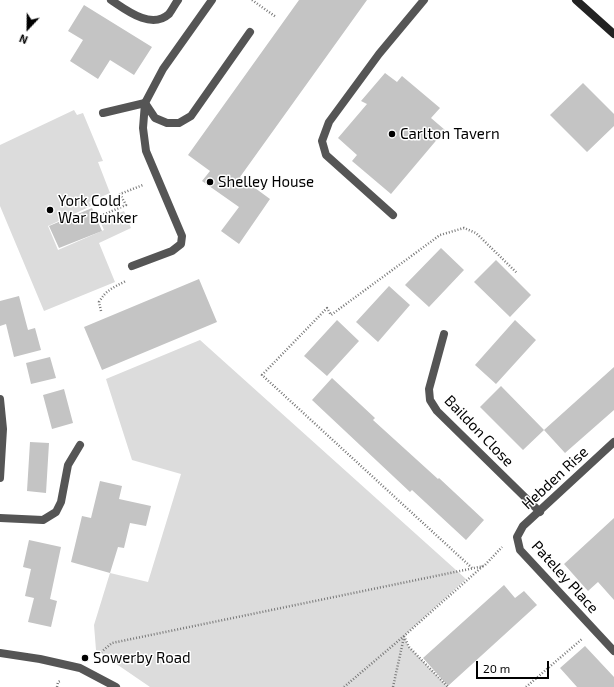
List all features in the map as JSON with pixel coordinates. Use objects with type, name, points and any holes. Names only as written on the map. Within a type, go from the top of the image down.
[{"type":"main road","points":[[576,0],[614,34]]},
{"type":"street","points":[[111,0],[130,13],[146,20],[160,19],[169,13],[178,0]]},
{"type":"street","points":[[132,266],[172,251],[180,244],[182,236],[146,151],[143,128],[145,103],[163,69],[212,0]]},
{"type":"street","points":[[393,215],[326,155],[322,141],[329,122],[380,54],[424,0]]},
{"type":"street","points":[[145,103],[156,118],[167,123],[179,123],[191,116],[250,32]]},
{"type":"street","points":[[103,113],[145,103]]},
{"type":"street","name":"Baildon Close","points":[[444,334],[429,389],[430,400],[437,411],[540,512]]},
{"type":"street","points":[[0,399],[3,429],[0,478]]},
{"type":"street","name":"Hebden Rise","points":[[517,537],[523,526],[540,512],[614,442]]},
{"type":"street","points":[[0,518],[43,520],[56,512],[61,502],[68,465],[80,445]]},
{"type":"street","name":"Pateley Place","points":[[517,537],[520,550],[614,651]]},
{"type":"street","points":[[0,653],[40,659],[80,668],[116,687]]},
{"type":"path","points":[[252,0],[276,17]]},
{"type":"path","points":[[98,217],[126,205],[120,194],[158,179]]},
{"type":"path","points":[[472,568],[262,375],[327,308],[331,315],[440,235],[464,228],[476,233],[517,273]]},
{"type":"path","points":[[101,311],[99,302],[103,295],[108,290],[118,285]]},
{"type":"path","points":[[344,687],[484,566],[506,542],[517,537]]},
{"type":"path","points":[[57,687],[58,682],[80,668],[112,643],[484,566]]},
{"type":"path","points":[[526,687],[594,629]]},
{"type":"path","points":[[393,687],[404,636]]},
{"type":"path","points":[[404,636],[409,647],[448,687]]},
{"type":"shaded area","points":[[74,110],[77,115],[83,113],[103,161],[98,162],[110,193],[89,202],[91,206],[48,226],[58,250],[104,230],[100,221],[124,211],[131,228],[99,243],[115,282],[44,311],[0,206],[0,145]]},
{"type":"shaded area","points":[[200,340],[466,579],[404,636],[409,647],[448,687],[150,687],[96,650],[94,625],[110,573],[148,582],[181,474],[132,460],[106,379]]},
{"type":"building","points":[[299,0],[367,0],[240,177],[270,199],[239,244],[221,231],[239,207],[202,181],[210,171],[188,155]]},
{"type":"building","points":[[84,5],[152,47],[134,75],[110,60],[98,79],[70,61],[83,40],[68,31]]},
{"type":"building","name":"Carlton Tavern","points":[[385,73],[397,82],[402,76],[440,108],[431,118],[445,130],[391,194],[352,161],[357,155],[338,138],[367,104],[361,101]]},
{"type":"building","points":[[583,83],[614,114],[614,126],[587,152],[550,115]]},
{"type":"building","points":[[92,208],[102,231],[59,248],[49,226]]},
{"type":"building","points":[[441,248],[464,270],[429,307],[405,285]]},
{"type":"building","points":[[496,260],[531,295],[510,317],[474,282]]},
{"type":"building","points":[[199,279],[217,322],[102,370],[84,327]]},
{"type":"building","points":[[389,286],[410,305],[378,342],[356,322]]},
{"type":"building","points":[[19,296],[28,330],[35,328],[41,350],[14,357],[6,324],[0,326],[0,301]]},
{"type":"building","points":[[337,320],[359,341],[327,376],[304,356]]},
{"type":"building","points":[[515,320],[536,340],[496,384],[475,365]]},
{"type":"building","points":[[50,357],[56,378],[31,384],[26,363]]},
{"type":"building","points":[[614,367],[614,410],[565,453],[544,430]]},
{"type":"building","points":[[332,378],[375,418],[373,420],[484,520],[466,540],[412,490],[410,492],[312,400]]},
{"type":"building","points":[[501,386],[544,430],[523,450],[480,407]]},
{"type":"building","points":[[64,389],[73,423],[52,429],[43,395]]},
{"type":"building","points":[[30,442],[49,443],[46,493],[27,491]]},
{"type":"building","points":[[100,481],[122,486],[119,499],[151,506],[146,526],[130,523],[124,548],[118,547],[110,573],[71,562],[82,516],[91,518]]},
{"type":"building","points":[[614,518],[614,600],[598,582],[588,591],[564,564]]},
{"type":"building","points":[[29,540],[61,547],[50,599],[57,601],[51,627],[28,622],[34,598],[25,596],[31,569],[23,567]]},
{"type":"building","points":[[504,585],[515,598],[524,591],[537,605],[448,686],[423,658]]},
{"type":"building","points":[[585,646],[614,677],[614,687],[577,687],[560,668]]},
{"type":"place","name":"Carlton Tavern","points":[[392,134]]},
{"type":"place","name":"Shelley House","points":[[210,182]]},
{"type":"place","name":"York Cold War Bunker","points":[[50,210]]},
{"type":"place","name":"Sowerby Road","points":[[85,658]]}]
